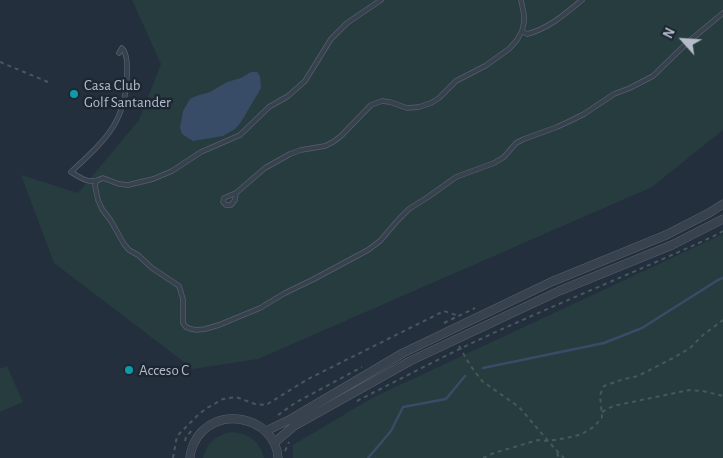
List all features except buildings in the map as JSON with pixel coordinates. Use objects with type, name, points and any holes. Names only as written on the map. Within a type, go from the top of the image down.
[{"type":"street","points":[[266,431],[291,419],[403,353],[551,282],[666,235],[723,204]]},
{"type":"street","points":[[274,443],[294,426],[410,362],[559,291],[672,246],[723,219]]},
{"type":"street","points":[[190,458],[190,453],[198,436],[204,429],[215,422],[232,418],[248,420],[266,431],[274,443],[278,458]]},
{"type":"lane","points":[[119,53],[122,48],[125,50],[127,62],[124,104],[116,122],[106,137],[71,172],[82,179],[96,182],[103,178],[128,185],[153,179],[172,171],[201,152],[240,135],[269,107],[288,96],[305,81],[331,39],[347,23],[381,0]]},
{"type":"lane","points":[[236,193],[265,168],[290,154],[325,146],[333,142],[371,105],[382,101],[407,108],[419,107],[440,98],[456,80],[485,66],[517,40],[522,31],[524,15],[521,0]]},
{"type":"lane","points":[[522,31],[526,34],[534,32],[555,21],[582,0]]},
{"type":"lane","points":[[96,182],[98,200],[102,209],[124,244],[152,268],[179,286],[183,299],[182,319],[186,327],[197,330],[205,329],[260,308],[295,287],[359,256],[380,241],[409,209],[456,177],[494,163],[504,157],[516,143],[557,128],[584,114],[614,94],[653,76],[688,42],[723,13]]},
{"type":"path","points":[[0,62],[48,82]]},
{"type":"path","points":[[351,404],[516,323],[640,270],[723,231]]},
{"type":"path","points":[[483,458],[538,440],[566,438],[582,434],[595,426],[602,416],[600,395],[604,386],[638,376],[674,357],[690,348],[703,335],[723,320]]},
{"type":"path","points":[[602,413],[613,406],[689,390],[723,396]]},
{"type":"path","points":[[173,458],[177,436],[192,422]]},
{"type":"path","points":[[282,457],[288,443],[293,438]]},
{"type":"path","points":[[556,450],[558,458]]},
{"type":"green space","points":[[132,0],[723,0],[723,130],[652,187],[258,359],[193,369],[54,263],[21,175],[78,193],[139,120],[161,64]]},
{"type":"green space","points":[[723,234],[723,458],[293,458],[293,445],[372,398]]},
{"type":"green space","points":[[7,366],[23,402],[0,412],[0,369]]},
{"type":"green space","points":[[231,432],[243,434],[252,439],[260,447],[264,458],[203,458],[207,448],[213,441]]},
{"type":"water","points":[[251,72],[257,72],[260,76],[261,88],[235,129],[223,136],[193,141],[182,134],[180,128],[183,111],[190,99],[210,92],[227,82],[241,78]]},
{"type":"waterway","points":[[483,368],[604,343],[642,328],[723,278]]},
{"type":"waterway","points":[[368,458],[391,431],[403,407],[446,399],[465,376]]},
{"type":"place","name":"Casa Club Golf Santander","points":[[74,94]]},
{"type":"place","name":"Acceso C","points":[[129,370]]}]
